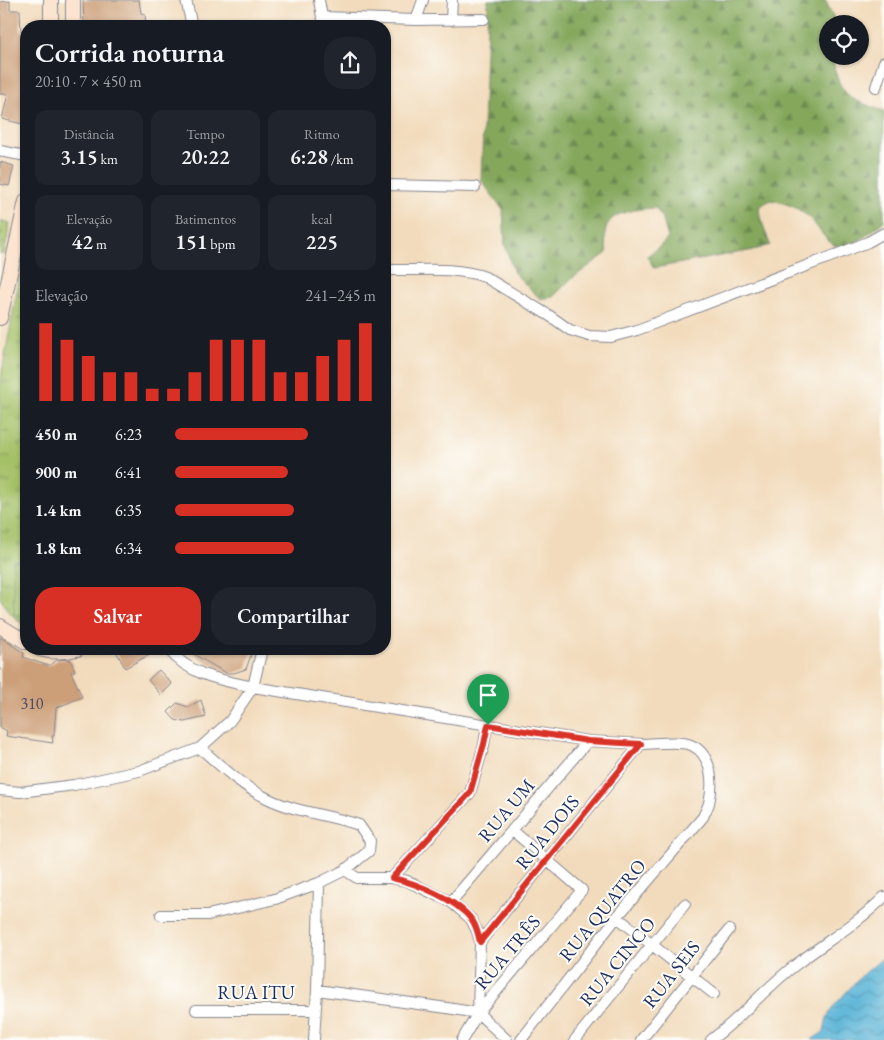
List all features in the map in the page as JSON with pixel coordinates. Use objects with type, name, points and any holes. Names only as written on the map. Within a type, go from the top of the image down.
[{"type":"main road","points":[[51,0],[51,20]]},
{"type":"main road","points":[[73,0],[73,20]]},
{"type":"main road","points":[[0,318],[20,228]]},
{"type":"main road","points":[[0,626],[20,638]]},
{"type":"street","points":[[186,0],[191,20]]},
{"type":"street","points":[[318,0],[322,20]]},
{"type":"street","points":[[322,0],[322,20]]},
{"type":"street","points":[[416,20],[423,0]]},
{"type":"street","points":[[451,20],[452,0]]},
{"type":"street","points":[[391,21],[484,19]]},
{"type":"street","points":[[876,87],[884,62]]},
{"type":"street","points":[[0,151],[20,155]]},
{"type":"street","points":[[391,185],[475,187]]},
{"type":"street","points":[[391,270],[461,271],[474,273],[485,277],[570,330],[589,336],[612,337],[637,330],[820,261],[868,242],[884,233]]},
{"type":"street","points":[[174,655],[187,667],[205,676],[253,687],[588,741],[641,744]]},
{"type":"street","points":[[0,790],[20,792],[74,786],[139,771],[200,748],[230,721],[253,687],[261,655]]},
{"type":"street","points":[[392,878],[470,793],[488,725]]},
{"type":"street","name":"RUA UM","points":[[451,902],[588,741]]},
{"type":"street","name":"RUA QUATRO","points":[[521,1040],[617,917],[703,817],[709,802],[711,778],[709,764],[700,750],[690,744],[641,744]]},
{"type":"street","name":"RUA DOIS","points":[[480,942],[641,744]]},
{"type":"street","points":[[161,915],[208,915],[274,899],[319,883],[345,870],[370,851],[370,841],[359,825],[328,818],[261,796],[200,748]]},
{"type":"street","points":[[512,830],[547,860]]},
{"type":"street","name":"RUA TRÊS","points":[[462,1040],[478,1013],[582,890],[547,860]]},
{"type":"street","points":[[345,870],[357,878],[392,878],[407,881],[451,902],[471,919],[477,930],[480,942],[478,1013]]},
{"type":"street","points":[[314,1040],[319,883]]},
{"type":"street","points":[[711,1040],[797,964],[869,913],[884,897]]},
{"type":"street","name":"RUA CINCO","points":[[575,1040],[685,904]]},
{"type":"street","points":[[617,917],[714,994]]},
{"type":"street","name":"RUA SEIS","points":[[641,1040],[729,930]]},
{"type":"street","points":[[317,990],[478,1013],[507,1040]]},
{"type":"street","name":"RUA ITU","points":[[196,1010],[315,1010]]},
{"type":"green space","points":[[488,0],[825,0],[832,15],[819,15],[819,65],[834,65],[838,80],[847,94],[862,103],[884,111],[884,221],[850,246],[838,247],[828,240],[810,218],[801,211],[770,200],[759,207],[760,216],[770,245],[754,250],[654,268],[647,256],[668,238],[663,220],[656,208],[642,209],[620,214],[613,218],[606,229],[607,253],[571,279],[553,297],[540,299],[514,273],[505,245],[503,210],[481,180]]},
{"type":"green space","points":[[0,221],[10,223],[4,254],[0,254]]},
{"type":"green space","points":[[20,275],[20,622],[10,613],[0,598],[0,383]]},
{"type":"green space","points":[[13,561],[20,561],[20,615],[14,615]]},
{"type":"water","points":[[884,957],[884,1040],[811,1040],[824,1032],[827,1017],[834,1006],[858,979]]},
{"type":"building","points":[[83,0],[139,0],[141,13],[145,14],[146,20],[84,20]]},
{"type":"building","points":[[10,1],[10,10],[20,10],[20,124],[2,119],[8,94],[0,94],[0,2]]},
{"type":"building","points":[[0,162],[14,166],[9,186],[0,184]]},
{"type":"building","points":[[0,637],[20,650],[20,655],[24,655],[23,657],[46,665],[50,665],[57,660],[70,659],[75,671],[71,672],[82,697],[56,708],[54,736],[52,736],[53,743],[6,736],[7,731],[0,727]]},
{"type":"building","points":[[118,655],[149,655],[125,668]]},
{"type":"building","points":[[196,655],[251,655],[246,669],[234,673],[226,673]]},
{"type":"building","points":[[159,670],[172,684],[161,695],[148,680]]},
{"type":"building","points":[[201,700],[206,717],[184,722],[175,720],[168,712],[177,703],[188,707]]},
{"type":"route","points":[[488,725],[588,741],[641,744],[480,942],[477,930],[471,919],[451,902],[407,881],[392,878],[470,793],[488,725]]}]
